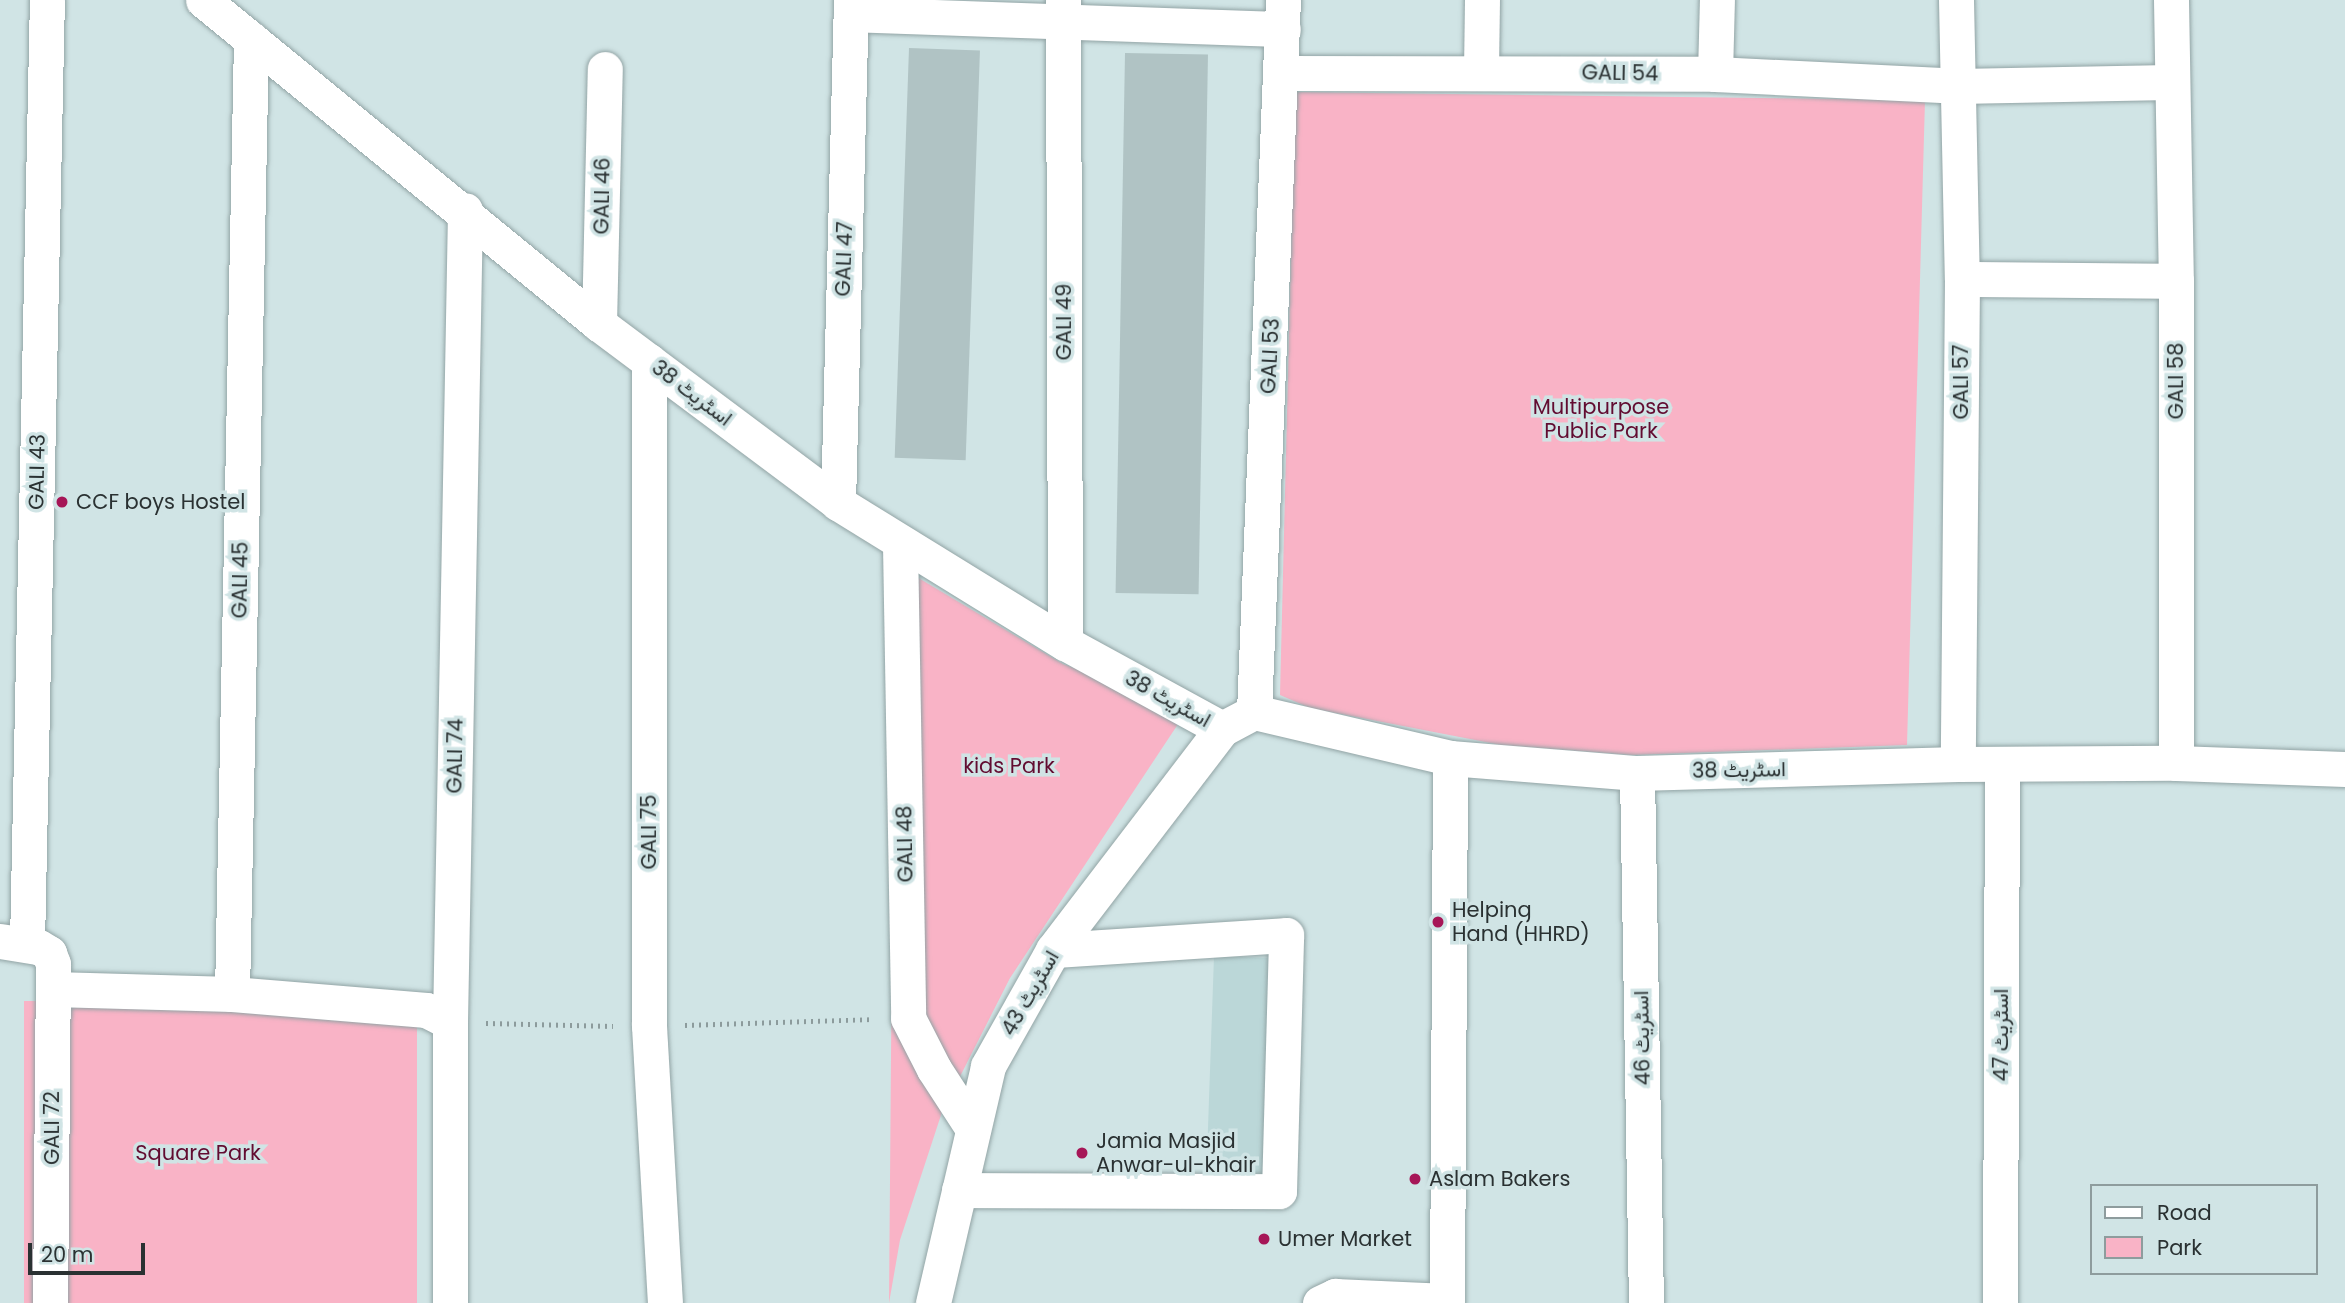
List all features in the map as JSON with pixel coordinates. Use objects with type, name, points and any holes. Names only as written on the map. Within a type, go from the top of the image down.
[{"type":"street","name":"GALI 43","points":[[25,946],[15,799],[47,0]]},
{"type":"street","name":"اسٹریٹ 38","points":[[203,0],[465,210],[599,324],[838,503],[900,545],[1065,643],[1222,729],[1254,712],[1450,758],[1637,773],[1958,764],[2002,766],[2176,763],[2345,769]]},
{"type":"street","points":[[1481,71],[1482,0]]},
{"type":"street","points":[[1715,74],[1717,0]]},
{"type":"street","name":"GALI 57","points":[[1956,0],[1962,279],[1958,764]]},
{"type":"street","name":"GALI 58","points":[[2171,0],[2170,82],[2176,281],[2176,763]]},
{"type":"street","points":[[851,7],[1283,15]]},
{"type":"street","name":"GALI 47","points":[[838,503],[851,7]]},
{"type":"street","name":"GALI 49","points":[[1063,10],[1065,643]]},
{"type":"street","name":"GALI 53","points":[[1254,712],[1283,15]]},
{"type":"street","name":"GALI 45","points":[[232,994],[251,39]]},
{"type":"street","name":"GALI 46","points":[[599,324],[605,69]]},
{"type":"street","name":"GALI 54","points":[[1282,73],[1481,71],[1715,74],[1957,86],[2170,82]]},
{"type":"street","name":"GALI 74","points":[[450,1303],[450,1022],[465,210]]},
{"type":"street","points":[[1962,279],[2176,281]]},
{"type":"street","name":"GALI 75","points":[[649,361],[649,1026],[665,1303]]},
{"type":"street","name":"GALI 48","points":[[900,545],[908,1018],[934,1069],[971,1126]]},
{"type":"street","name":"اسٹریٹ 43","points":[[933,1303],[971,1126],[988,1066],[1053,950],[1222,729]]},
{"type":"street","points":[[1320,1303],[1335,1296],[1447,1301],[1450,758]]},
{"type":"street","name":"اسٹریٹ 47","points":[[2000,1303],[2002,766]]},
{"type":"street","name":"اسٹریٹ 46","points":[[1637,773],[1646,1303]]},
{"type":"street","points":[[959,1190],[1279,1191],[1286,935],[1053,950]]},
{"type":"street","name":"GALI 72","points":[[25,946],[53,989],[50,1303]]},
{"type":"street","points":[[53,989],[232,994],[426,1010],[450,1022]]},
{"type":"shaded area","points":[[1214,956],[1271,958],[1263,1182],[1206,1180]]},
{"type":"green space","name":"Multipurpose Public Park","points":[[1295,92],[1925,100],[1907,745],[1632,755],[1501,745],[1310,708],[1280,695]]},
{"type":"green space","name":"kids Park","points":[[895,564],[1063,664],[1188,709],[1010,978],[942,1112],[900,1240],[889,1303]]},
{"type":"green space","name":"Square Park","points":[[24,1001],[417,1001],[417,1303],[24,1303]]},
{"type":"building","points":[[909,48],[980,50],[966,460],[895,458]]},
{"type":"building","points":[[1125,53],[1208,54],[1199,594],[1116,593]]},
{"type":"place","name":"CCF boys Hostel","points":[[62,502]]},
{"type":"place","name":"Helping Hand (HHRD)","points":[[1438,922]]},
{"type":"place","name":"Jamia Masjid Anwar-ul-khair","points":[[1082,1153]]},
{"type":"place","name":"Aslam Bakers","points":[[1415,1179]]},
{"type":"place","name":"Umer Market","points":[[1264,1239]]}]
